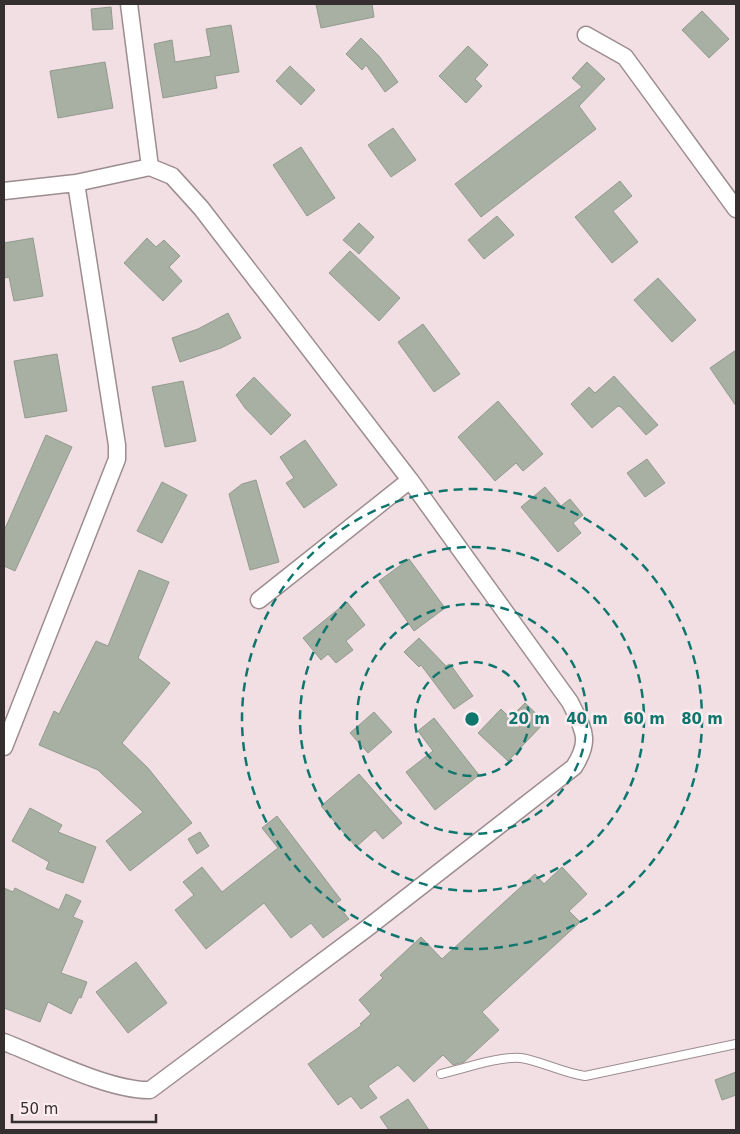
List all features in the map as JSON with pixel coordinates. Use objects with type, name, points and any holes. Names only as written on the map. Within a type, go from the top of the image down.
[{"type":"street","points":[[129,4],[150,167]]},
{"type":"street","points":[[586,35],[625,57],[736,209]]},
{"type":"street","points":[[4,191],[76,184],[150,167],[162,170],[172,176],[185,190],[410,480],[570,702],[584,733],[584,752],[574,767],[366,929],[150,1090],[134,1090],[112,1084],[4,1042]]},
{"type":"street","points":[[4,747],[117,459],[117,445],[76,184]]},
{"type":"street","points":[[259,600],[410,480]]},
{"type":"lane","points":[[441,1074],[507,1059],[522,1058],[567,1073],[585,1076],[736,1044]]},
{"type":"building","points":[[316,4],[372,4],[374,17],[321,28]]},
{"type":"building","points":[[111,7],[113,29],[93,30],[91,9]]},
{"type":"building","points":[[702,11],[729,39],[709,58],[682,30]]},
{"type":"building","points":[[231,25],[239,72],[215,76],[217,88],[163,98],[154,44],[172,40],[175,62],[211,56],[206,29]]},
{"type":"building","points":[[361,38],[379,56],[398,82],[385,92],[366,65],[362,70],[346,54]]},
{"type":"building","points":[[468,46],[488,65],[475,79],[482,86],[466,103],[439,76]]},
{"type":"building","points":[[105,62],[113,108],[58,118],[50,71]]},
{"type":"building","points":[[587,62],[605,79],[579,106],[596,129],[481,217],[455,184],[582,87],[572,78]]},
{"type":"building","points":[[290,66],[315,90],[301,105],[276,81]]},
{"type":"building","points":[[393,128],[416,160],[391,177],[368,145]]},
{"type":"building","points":[[301,147],[335,198],[307,216],[273,165]]},
{"type":"building","points":[[620,181],[632,196],[613,211],[638,242],[612,263],[575,217]]},
{"type":"building","points":[[497,216],[514,235],[484,259],[468,240]]},
{"type":"building","points":[[359,223],[374,237],[359,254],[343,240]]},
{"type":"building","points":[[33,238],[43,296],[14,301],[9,277],[4,278],[4,243]]},
{"type":"building","points":[[147,238],[156,247],[164,240],[180,256],[169,267],[182,281],[163,301],[124,263]]},
{"type":"building","points":[[350,251],[400,298],[379,321],[329,273]]},
{"type":"building","points":[[658,278],[696,320],[672,342],[634,300]]},
{"type":"building","points":[[228,313],[241,338],[221,348],[180,362],[172,338],[198,329]]},
{"type":"building","points":[[423,324],[460,374],[434,392],[398,342]]},
{"type":"building","points":[[736,350],[736,406],[710,368]]},
{"type":"building","points":[[57,354],[67,411],[25,418],[14,361]]},
{"type":"building","points":[[614,376],[658,425],[646,435],[621,407],[618,406],[592,428],[571,404],[589,387],[595,393]]},
{"type":"building","points":[[254,377],[291,415],[271,435],[245,408],[236,395]]},
{"type":"building","points":[[183,381],[196,441],[165,447],[152,387]]},
{"type":"building","points":[[498,401],[543,454],[523,471],[516,463],[495,481],[458,437]]},
{"type":"building","points":[[46,435],[72,447],[15,571],[4,566],[4,531]]},
{"type":"building","points":[[305,440],[337,485],[304,508],[286,483],[294,478],[280,457]]},
{"type":"building","points":[[647,459],[665,483],[645,497],[627,473]]},
{"type":"building","points":[[256,480],[279,562],[250,570],[229,494],[242,484]]},
{"type":"building","points":[[162,482],[187,495],[162,543],[137,531]]},
{"type":"building","points":[[545,487],[561,506],[570,499],[583,515],[573,523],[581,533],[558,552],[521,507]]},
{"type":"building","points":[[409,559],[445,608],[414,631],[379,581]]},
{"type":"building","points":[[139,570],[169,582],[138,658],[170,683],[122,743],[148,768],[192,823],[130,871],[106,841],[143,812],[98,770],[39,745],[54,711],[59,714],[96,641],[108,646]]},
{"type":"building","points":[[347,602],[365,625],[346,641],[353,650],[336,663],[328,654],[321,660],[303,638]]},
{"type":"building","points":[[419,638],[446,666],[450,664],[473,696],[454,709],[421,665],[419,667],[404,652]]},
{"type":"building","points":[[525,703],[545,722],[508,761],[478,733],[501,709],[510,718]]},
{"type":"building","points":[[374,712],[392,732],[368,753],[350,733]]},
{"type":"building","points":[[434,718],[479,775],[435,810],[406,772],[433,751],[418,731]]},
{"type":"building","points":[[359,774],[402,823],[383,839],[375,830],[356,847],[321,806]]},
{"type":"building","points":[[30,808],[62,825],[58,832],[96,847],[83,883],[46,869],[49,862],[12,841]]},
{"type":"building","points":[[277,816],[341,900],[336,903],[349,919],[323,938],[311,923],[291,938],[264,903],[206,949],[175,910],[194,895],[183,882],[202,867],[222,892],[278,848],[262,828]]},
{"type":"building","points":[[200,832],[209,846],[197,854],[188,839]]},
{"type":"building","points":[[562,867],[587,894],[569,911],[580,922],[482,1012],[499,1030],[464,1062],[453,1065],[443,1055],[414,1082],[398,1065],[368,1086],[377,1098],[361,1109],[351,1096],[338,1105],[308,1064],[362,1025],[360,1024],[371,1014],[359,1000],[383,978],[380,975],[421,937],[442,959],[535,874],[544,884]]},
{"type":"building","points":[[4,888],[13,892],[15,888],[59,910],[66,894],[81,901],[73,917],[83,921],[61,973],[87,982],[81,998],[79,997],[71,1014],[48,1002],[40,1022],[4,1008]]},
{"type":"building","points":[[136,962],[167,1003],[128,1033],[96,992]]},
{"type":"building","points":[[736,1072],[736,1095],[722,1100],[715,1080]]},
{"type":"building","points":[[408,1099],[429,1130],[389,1130],[380,1117]]}]
